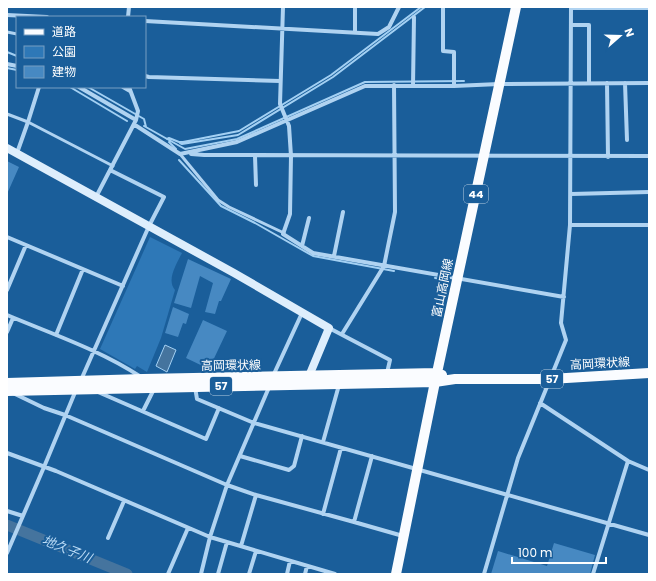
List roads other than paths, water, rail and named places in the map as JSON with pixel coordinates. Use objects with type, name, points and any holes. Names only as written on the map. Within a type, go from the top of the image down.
[{"type":"main road","name":"富山高岡線","points":[[396,574],[436,377],[516,7]]},
{"type":"main road","name":"高岡環状線","points":[[78,385],[91,389],[195,386],[386,375],[455,379],[550,379],[649,374]]},
{"type":"main road","name":"高岡環状線","points":[[310,380],[339,384],[436,377]]},
{"type":"main road","name":"高岡環状線","points":[[8,388],[78,385],[143,379],[272,381]]},
{"type":"street","points":[[283,7],[280,104],[290,126],[291,156],[290,214],[283,234],[313,253],[334,256],[383,268],[458,278],[564,297]]},
{"type":"street","points":[[355,7],[355,33]]},
{"type":"street","points":[[146,21],[378,34],[389,27],[399,7]]},
{"type":"street","points":[[443,7],[443,51],[454,52],[454,83]]},
{"type":"street","points":[[484,574],[518,458],[566,340],[561,324],[570,225],[571,194],[571,7],[649,8]]},
{"type":"street","points":[[7,15],[27,16]]},
{"type":"street","points":[[413,86],[414,17]]},
{"type":"street","points":[[571,25],[589,25],[589,83]]},
{"type":"street","points":[[146,76],[156,78],[280,81]]},
{"type":"street","points":[[81,88],[136,123],[180,154],[237,142],[287,118],[365,86],[413,86],[454,83],[649,83]]},
{"type":"street","points":[[607,83],[608,156]]},
{"type":"street","points":[[625,83],[627,140]]},
{"type":"street","points":[[342,334],[383,268],[395,212],[394,85]]},
{"type":"street","points":[[17,154],[39,88]]},
{"type":"street","points":[[96,197],[136,123],[138,111],[130,89]]},
{"type":"street","points":[[7,148],[149,226],[259,291],[302,312],[390,360],[386,375]]},
{"type":"street","points":[[187,153],[204,156],[649,156]]},
{"type":"street","points":[[255,156],[256,185]]},
{"type":"street","points":[[7,553],[10,541],[44,467],[78,385],[149,226],[164,197],[112,168]]},
{"type":"street","points":[[571,194],[649,192]]},
{"type":"street","points":[[334,256],[343,212]]},
{"type":"street","points":[[302,246],[309,218]]},
{"type":"street","points":[[570,225],[649,225]]},
{"type":"street","points":[[7,237],[123,286]]},
{"type":"street","points":[[7,290],[26,245]]},
{"type":"street","points":[[56,336],[83,269]]},
{"type":"street","points":[[201,574],[210,537],[226,485],[302,312]]},
{"type":"street","points":[[7,315],[94,351],[132,371],[143,379]]},
{"type":"street","points":[[7,332],[13,318]]},
{"type":"street","points":[[310,380],[329,328]]},
{"type":"street","points":[[323,442],[339,384]]},
{"type":"street","points":[[195,386],[197,399],[254,423],[649,535]]},
{"type":"street","points":[[143,412],[155,387]]},
{"type":"street","points":[[8,388],[44,408],[65,415],[226,485],[256,496],[404,536]]},
{"type":"street","points":[[91,389],[206,439],[220,408]]},
{"type":"street","points":[[540,403],[628,461],[649,470]]},
{"type":"street","points":[[240,456],[289,470],[294,466],[302,436]]},
{"type":"street","points":[[323,514],[342,448]]},
{"type":"street","points":[[7,453],[44,467],[210,537],[335,574]]},
{"type":"street","points":[[354,522],[372,456]]},
{"type":"street","points":[[593,574],[628,461]]},
{"type":"street","points":[[241,546],[256,496]]},
{"type":"street","points":[[108,538],[124,501]]},
{"type":"street","points":[[7,510],[22,517]]},
{"type":"street","points":[[168,574],[188,528]]},
{"type":"street","points":[[218,574],[227,542]]},
{"type":"street","points":[[250,574],[256,551]]},
{"type":"street","points":[[287,574],[290,561]]},
{"type":"street","points":[[305,574],[307,566]]},
{"type":"lane","points":[[7,114],[28,122],[112,168]]},
{"type":"lane","points":[[180,154],[218,200],[229,207],[284,233]]},
{"type":"waterway","points":[[167,139],[169,138],[183,142],[239,131],[331,75],[421,7]]},
{"type":"waterway","points":[[180,143],[182,144],[238,135],[333,77],[425,7]]},
{"type":"waterway","points":[[7,52],[16,56]]},
{"type":"waterway","points":[[7,68],[16,70]]},
{"type":"waterway","points":[[144,126],[185,149],[237,139],[365,82],[464,81]]},
{"type":"waterway","points":[[72,88],[127,121]]},
{"type":"waterway","points":[[90,88],[144,119],[146,127]]},
{"type":"waterway","points":[[169,142],[176,149]]},
{"type":"waterway","points":[[179,160],[221,206],[255,223],[313,256],[394,271]]},
{"type":"waterway","points":[[435,278],[449,280]]},
{"type":"waterway","name":"地久子川","points":[[7,525],[127,574]]}]
